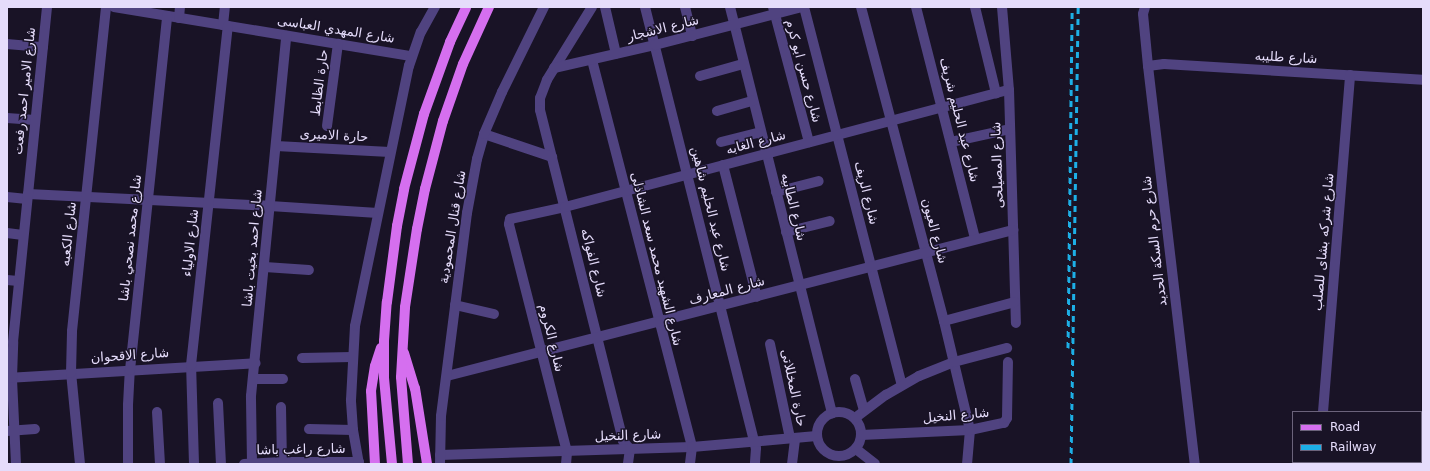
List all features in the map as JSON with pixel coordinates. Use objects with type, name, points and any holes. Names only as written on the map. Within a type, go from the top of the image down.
[{"type":"main road","points":[[392,464],[384,377],[384,341],[391,264],[408,174],[424,114],[439,71],[466,7]]},
{"type":"main road","points":[[408,464],[402,409],[402,347],[410,268],[425,189],[452,92],[489,7]]},
{"type":"main road","points":[[375,464],[371,391],[375,366],[384,341]]},
{"type":"main road","points":[[402,347],[415,388],[428,464]]},
{"type":"street","name":"شارع الامير احمد رفعت","points":[[16,464],[11,430],[9,378],[11,324],[18,281],[47,7]]},
{"type":"street","name":"شارع الكعبه","points":[[80,464],[71,373],[72,331],[106,7]]},
{"type":"street","name":"شارع المهدي العباسى","points":[[114,7],[136,9],[167,16],[411,56]]},
{"type":"street","points":[[179,18],[180,7]]},
{"type":"street","name":"شارع الاولياء","points":[[194,464],[191,365],[209,203],[226,25],[225,7]]},
{"type":"street","points":[[359,463],[353,430],[351,400],[352,357],[361,296],[411,56],[435,7]]},
{"type":"street","name":"شارع قنال المحمودية","points":[[440,459],[441,416],[447,376],[454,305],[471,186],[484,134],[512,68],[544,7]]},
{"type":"street","name":"شارع الفواكه","points":[[592,7],[554,68],[543,90],[540,104],[623,441],[630,449]]},
{"type":"street","points":[[605,7],[616,54]]},
{"type":"street","name":"شارع عبد الحليم شاهين","points":[[645,7],[756,448],[755,464]]},
{"type":"street","points":[[685,7],[692,36]]},
{"type":"street","name":"شارع الطابيه","points":[[730,7],[832,413]]},
{"type":"street","name":"شارع الاشجار","points":[[554,68],[734,25],[774,10],[803,7]]},
{"type":"street","name":"شارع الريف","points":[[803,7],[902,385]]},
{"type":"street","name":"شارع العيون","points":[[861,7],[944,321],[970,430],[967,464]]},
{"type":"street","name":"شارع عبد الحليم شريف","points":[[916,7],[975,239]]},
{"type":"street","points":[[975,7],[996,93]]},
{"type":"street","name":"شارع المصيلحى","points":[[1002,7],[1009,90],[1016,323]]},
{"type":"street","name":"شارع حرم السكة الحديد","points":[[1142,9],[1194,464]]},
{"type":"street","name":"شارع حسن ابو كرم","points":[[774,10],[809,142]]},
{"type":"street","name":"شارع محمد نصحي باشا","points":[[128,464],[128,405],[130,370],[167,16]]},
{"type":"street","name":"شارع احمد بخيت باشا","points":[[258,463],[251,406],[286,36]]},
{"type":"street","points":[[7,44],[43,47]]},
{"type":"street","name":"حارة الظابط","points":[[327,126],[338,44]]},
{"type":"street","name":"شارع الشهيد محمد سعد الشاذلى","points":[[592,60],[692,447],[690,464]]},
{"type":"street","points":[[700,76],[744,64]]},
{"type":"street","name":"شارع طليبه","points":[[1148,66],[1164,64],[1423,80]]},
{"type":"street","name":"شارع شركه بشاى للصلب","points":[[1323,411],[1350,75]]},
{"type":"street","name":"شارع الغابه","points":[[510,219],[688,175],[766,153],[1009,90]]},
{"type":"street","points":[[717,110],[753,101]]},
{"type":"street","points":[[7,118],[35,120]]},
{"type":"street","points":[[951,142],[1010,129]]},
{"type":"street","points":[[721,142],[761,132]]},
{"type":"street","points":[[484,134],[552,157]]},
{"type":"street","name":"حارة الاميرى","points":[[276,146],[390,152]]},
{"type":"street","points":[[722,165],[757,297]]},
{"type":"street","points":[[776,192],[819,181]]},
{"type":"street","points":[[7,197],[86,197],[378,213]]},
{"type":"street","name":"شارع الكروم","points":[[510,219],[509,224],[567,452],[566,464]]},
{"type":"street","points":[[786,232],[830,221]]},
{"type":"street","name":"شارع المعارف","points":[[447,376],[1013,230]]},
{"type":"street","points":[[7,233],[23,235]]},
{"type":"street","points":[[265,267],[309,270]]},
{"type":"street","points":[[7,280],[18,281]]},
{"type":"street","points":[[944,321],[1015,302]]},
{"type":"street","points":[[454,305],[494,314]]},
{"type":"street","name":"حارة المخللاتى","points":[[770,344],[792,438],[792,464]]},
{"type":"street","points":[[855,418],[864,410],[902,385],[954,362],[1008,348]]},
{"type":"street","points":[[302,358],[352,357]]},
{"type":"street","name":"شارع النخيل","points":[[861,435],[970,430],[1004,423],[1007,418],[1008,362]]},
{"type":"street","name":"شارع الاقحوان","points":[[9,378],[191,365],[256,363]]},
{"type":"street","points":[[253,379],[283,379]]},
{"type":"street","points":[[855,379],[864,410]]},
{"type":"street","points":[[218,403],[221,464]]},
{"type":"street","points":[[281,407],[282,462]]},
{"type":"street","points":[[157,412],[160,464]]},
{"type":"street","points":[[844,412],[855,418],[861,435],[856,448],[841,460],[825,451],[817,436],[823,420],[832,413],[844,412]]},
{"type":"street","points":[[11,430],[35,429]]},
{"type":"street","points":[[309,429],[353,430]]},
{"type":"street","name":"شارع النخيل","points":[[440,459],[692,447],[817,436]]},
{"type":"street","points":[[856,448],[875,464]]},
{"type":"street","points":[[628,464],[630,449]]},
{"type":"street","name":"شارع راغب باشا","points":[[244,464],[282,462],[311,464],[359,463]]},
{"type":"railway","points":[[1068,348],[1072,7]]},
{"type":"railway","points":[[1071,464],[1078,7]]}]
